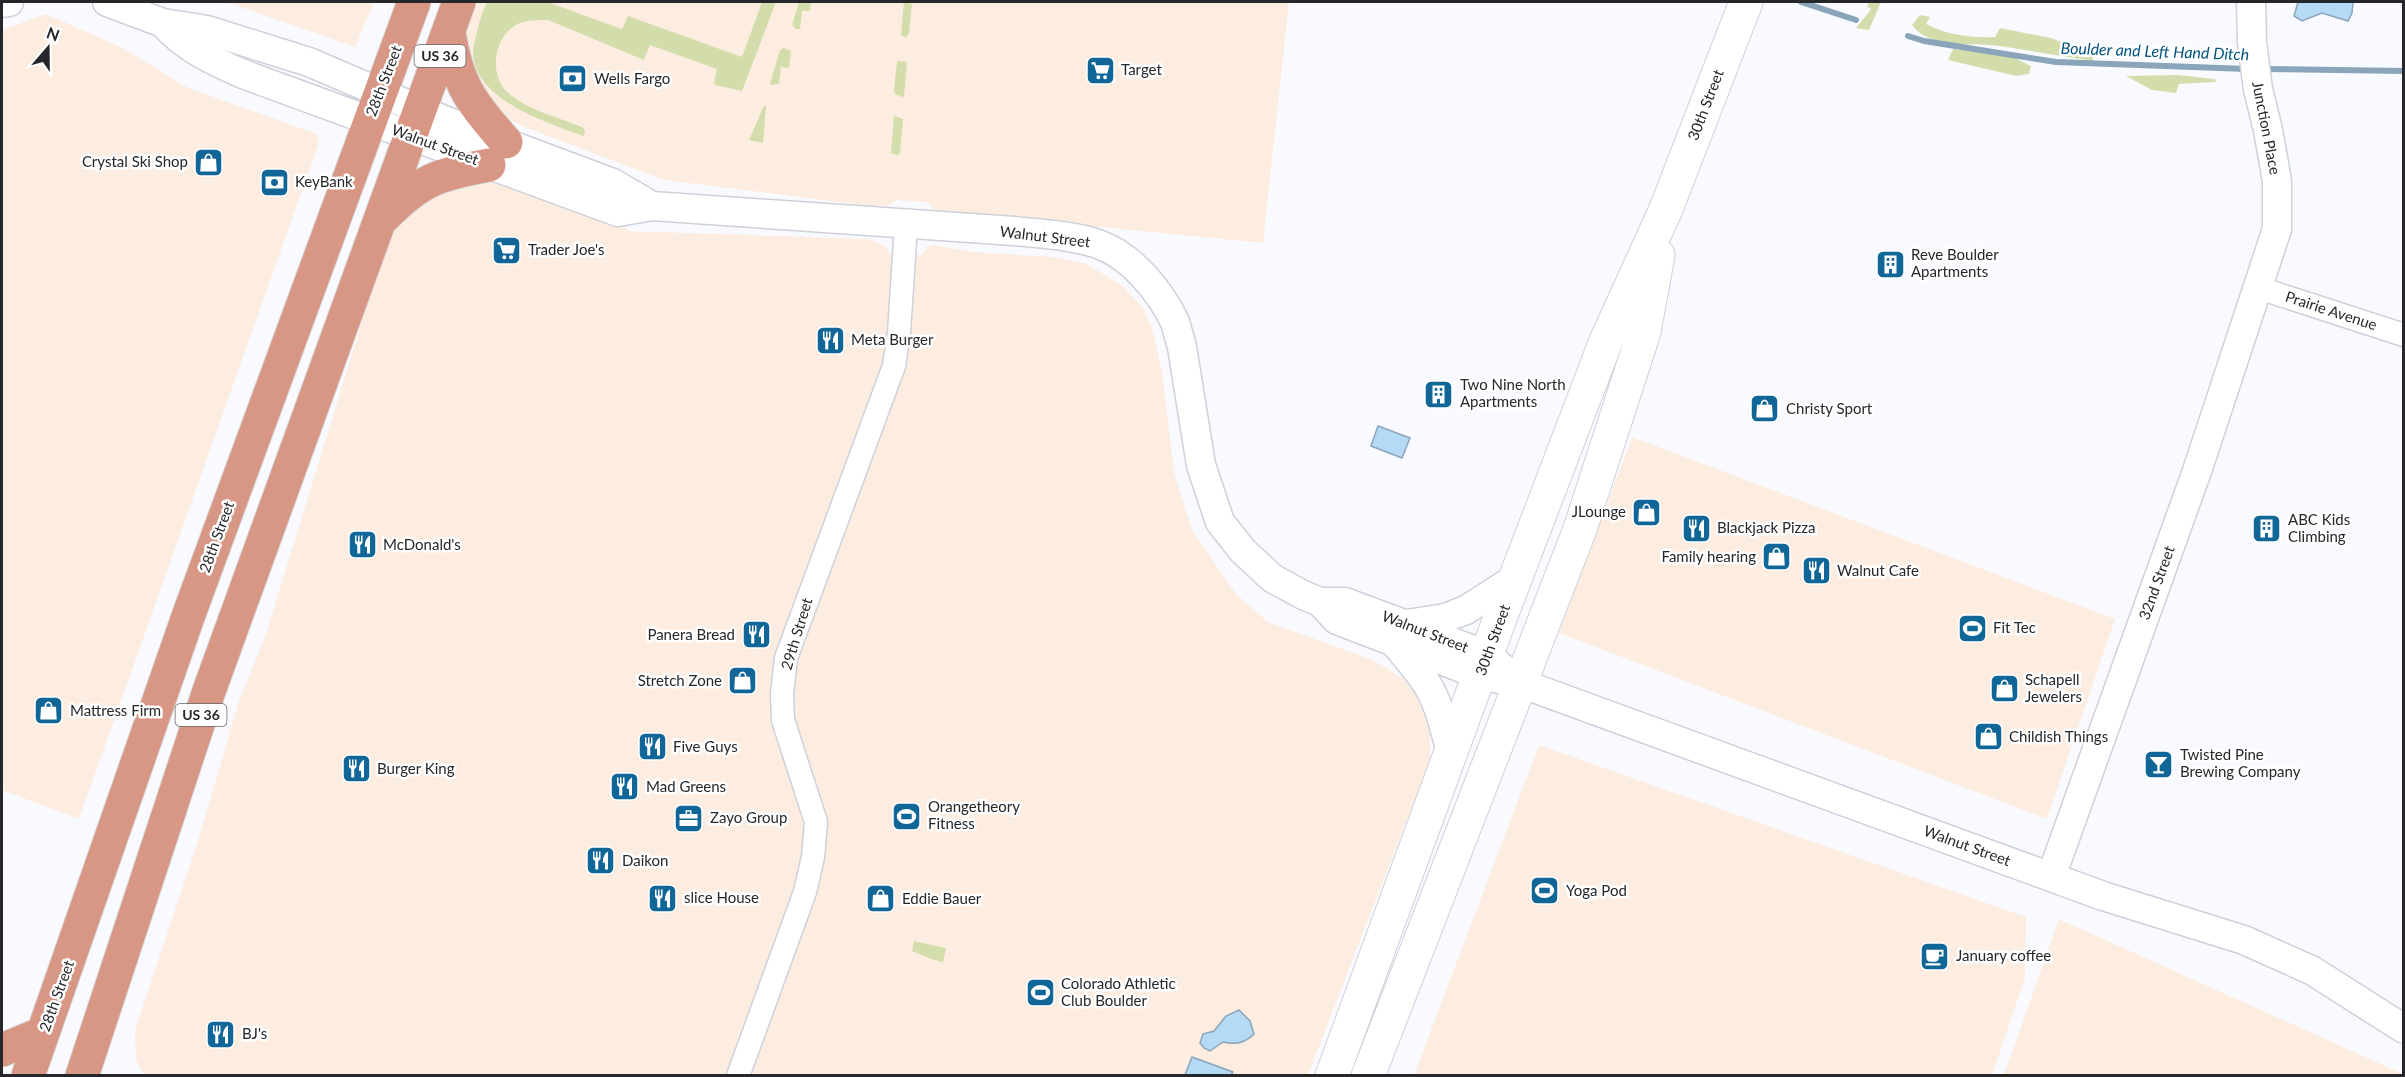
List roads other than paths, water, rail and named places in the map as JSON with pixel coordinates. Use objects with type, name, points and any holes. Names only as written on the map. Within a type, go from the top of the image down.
[{"type":"highway","name":"28th Street","points":[[28,1076],[197,592],[414,2]]},
{"type":"highway","name":"US 36","points":[[82,1076],[209,691],[454,16]]},
{"type":"highway","points":[[379,223],[408,194],[432,178],[458,170],[497,153],[456,70],[454,16]]},
{"type":"highway","points":[[2,1050],[43,1033]]},
{"type":"highway","points":[[92,1044],[109,1076]]},
{"type":"main road","name":"30th Street","points":[[1332,1076],[1483,665],[1606,341],[1666,209],[1746,2]]},
{"type":"main road","name":"30th Street","points":[[1368,1076],[1587,510],[1644,332],[1666,209]]},
{"type":"street","points":[[2,3],[9,2]]},
{"type":"street","name":"Walnut Street","points":[[107,2],[163,23],[187,46],[216,62],[374,107],[497,153],[614,183],[652,206],[1014,231],[1072,237],[1100,244],[1129,262],[1157,292],[1177,326],[1201,465],[1220,522],[1229,536],[1258,567],[1283,584],[1320,602],[1346,602],[1401,634],[1483,665],[1520,683],[2103,896],[2244,940],[2313,971],[2403,1029]]},
{"type":"street","name":"Junction Place","points":[[2251,2],[2258,89],[2272,152],[2277,206],[2277,229],[2259,288]]},
{"type":"street","name":"29th Street","points":[[738,1076],[805,892],[813,857],[816,822],[783,720],[782,694],[786,658],[894,366],[899,333],[906,225]]},
{"type":"street","name":"Prairie Avenue","points":[[2259,288],[2403,335]]},
{"type":"street","name":"32nd Street","points":[[2051,877],[2197,471],[2259,288]]},
{"type":"street","points":[[1451,752],[1441,715],[1433,696],[1401,634],[1466,610],[1516,578]]},
{"type":"water","points":[[2298,2],[2353,2],[2352,13],[2348,21],[2322,13],[2302,21],[2294,16]]},
{"type":"water","points":[[1378,426],[1410,438],[1402,458],[1371,446]]},
{"type":"water","points":[[1239,1010],[1250,1021],[1254,1034],[1240,1043],[1223,1042],[1210,1051],[1204,1048],[1200,1043],[1203,1034],[1214,1031],[1226,1016]]},
{"type":"water","points":[[1192,1057],[1233,1072],[1231,1075],[1185,1075]]},
{"type":"waterway","name":"Boulder and Left Hand Ditch","points":[[1801,2],[1856,20]]},
{"type":"waterway","name":"Boulder and Left Hand Ditch","points":[[1908,36],[1924,41],[2056,62],[2247,69]]},
{"type":"waterway","name":"Boulder and Left Hand Ditch","points":[[2263,69],[2404,71]]},
{"type":"place","name":"Target","points":[[1100,70]]},
{"type":"place","name":"Wells Fargo","points":[[573,79]]},
{"type":"place","name":"Crystal Ski Shop","points":[[209,162]]},
{"type":"place","name":"KeyBank","points":[[274,182]]},
{"type":"place","name":"Trader Joe's","points":[[507,250]]},
{"type":"place","name":"Reve Boulder Apartments","points":[[1890,264]]},
{"type":"place","name":"Meta Burger","points":[[830,340]]},
{"type":"place","name":"Two Nine North Apartments","points":[[1439,394]]},
{"type":"place","name":"Christy Sport","points":[[1765,409]]},
{"type":"place","name":"JLounge","points":[[1647,512]]},
{"type":"place","name":"Blackjack Pizza","points":[[1696,528]]},
{"type":"place","name":"ABC Kids Climbing","points":[[2267,529]]},
{"type":"place","name":"McDonald's","points":[[362,545]]},
{"type":"place","name":"Family hearing","points":[[1777,557]]},
{"type":"place","name":"Walnut Cafe","points":[[1816,571]]},
{"type":"place","name":"Fit Tec","points":[[1972,628]]},
{"type":"place","name":"Panera Bread","points":[[756,635]]},
{"type":"place","name":"Stretch Zone","points":[[743,681]]},
{"type":"place","name":"Schapell Jewelers","points":[[2004,689]]},
{"type":"place","name":"Mattress Firm","points":[[49,711]]},
{"type":"place","name":"Childish Things","points":[[1988,737]]},
{"type":"place","name":"Five Guys","points":[[652,747]]},
{"type":"place","name":"Twisted Pine Brewing Company","points":[[2159,764]]},
{"type":"place","name":"Burger King","points":[[356,769]]},
{"type":"place","name":"Mad Greens","points":[[625,787]]},
{"type":"place","name":"Orangetheory Fitness","points":[[907,816]]},
{"type":"place","name":"Zayo Group","points":[[689,818]]},
{"type":"place","name":"Daikon","points":[[601,861]]},
{"type":"place","name":"Yoga Pod","points":[[1545,891]]},
{"type":"place","name":"slice House","points":[[663,898]]},
{"type":"place","name":"Eddie Bauer","points":[[881,899]]},
{"type":"place","name":"January coffee","points":[[1935,956]]},
{"type":"place","name":"Colorado Athletic Club Boulder","points":[[1040,993]]},
{"type":"place","name":"BJ's","points":[[221,1034]]}]
